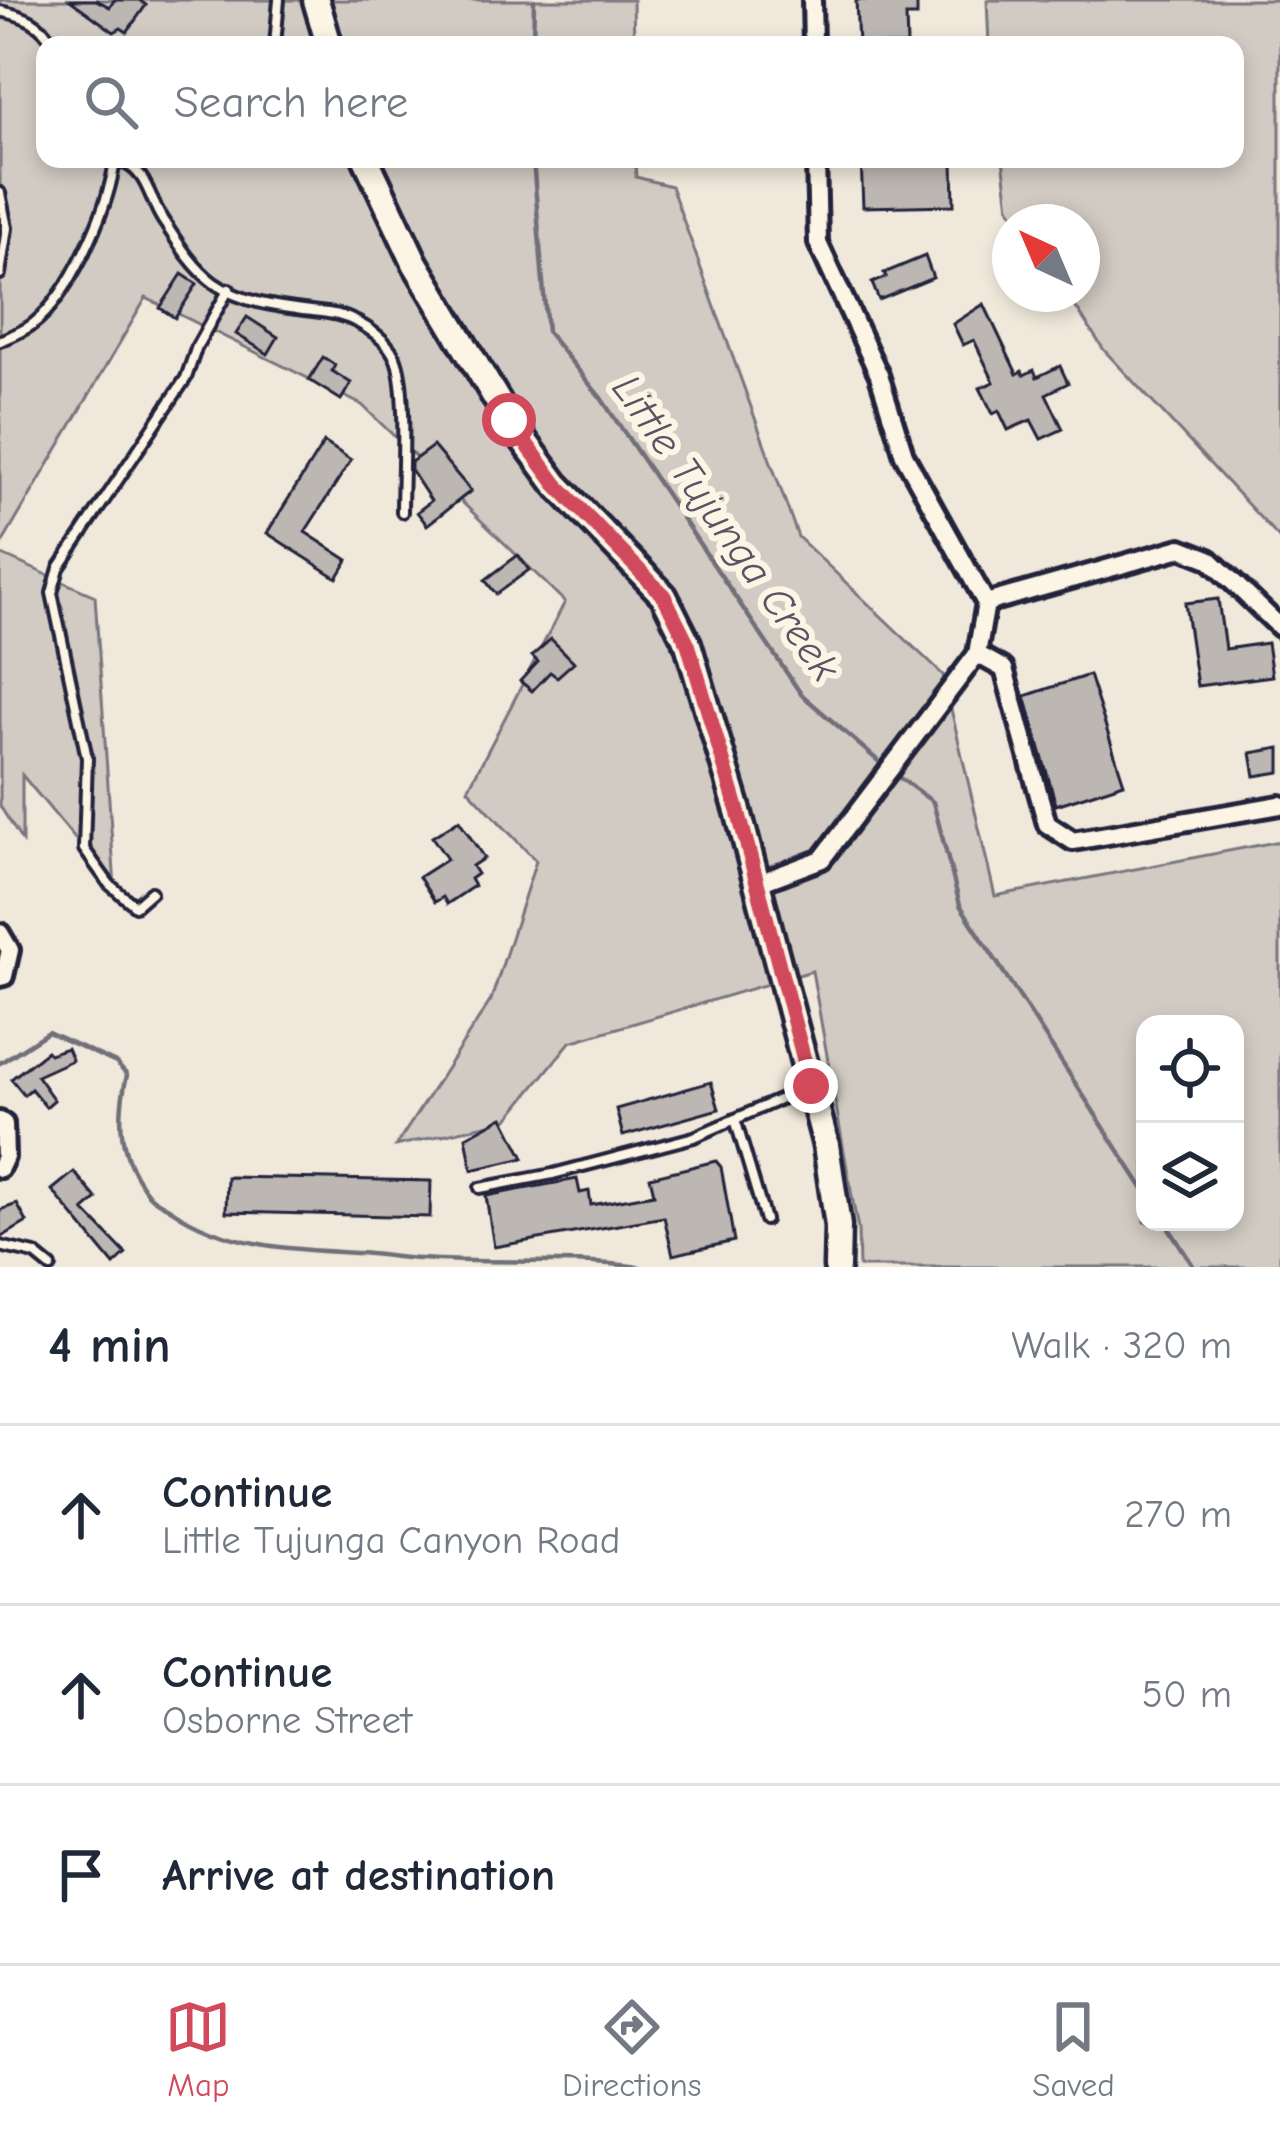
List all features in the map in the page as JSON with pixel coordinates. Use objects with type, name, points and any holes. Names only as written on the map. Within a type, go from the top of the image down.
[{"type":"main road","points":[[316,0],[326,36]]},
{"type":"main road","points":[[370,168],[415,263],[509,420],[556,484],[664,596],[688,644],[811,1086],[834,1185],[837,1267]]},
{"type":"street","points":[[812,0],[813,36]]},
{"type":"street","points":[[755,884],[822,859],[977,654],[986,603],[904,455],[879,374],[818,243],[816,168]]},
{"type":"street","points":[[986,603],[1181,548],[1209,559],[1280,627]]},
{"type":"street","points":[[977,654],[1004,669],[1047,824],[1073,841],[1280,805]]},
{"type":"street","points":[[0,933],[10,950],[0,977]]},
{"type":"street","points":[[0,1121],[4,1124],[0,1168]]},
{"type":"lane","points":[[276,36],[279,0]]},
{"type":"lane","points":[[0,11],[25,16],[49,36]]},
{"type":"lane","points":[[0,341],[34,323],[56,298],[94,232],[114,168]]},
{"type":"lane","points":[[130,168],[142,176],[158,214],[214,283],[296,312],[332,313],[366,325],[394,356],[402,512]]},
{"type":"lane","points":[[0,193],[7,228],[0,274]]},
{"type":"lane","points":[[151,892],[134,906],[109,884],[84,849],[87,758],[52,593],[59,568],[186,378],[197,346],[229,289]]},
{"type":"lane","points":[[480,1188],[694,1137],[811,1086]]},
{"type":"lane","points":[[735,1119],[766,1220]]},
{"type":"lane","points":[[0,1246],[35,1253],[51,1267]]},
{"type":"shaded area","points":[[0,0],[633,0],[634,36],[36,36],[36,168],[636,168],[636,177],[671,186],[798,537],[943,675],[995,896],[1280,841],[1280,1267],[859,1267],[858,1230],[812,971],[570,1042],[507,1120],[396,1146],[491,1000],[536,861],[468,789],[565,602],[362,405],[146,298],[0,547]]},
{"type":"shaded area","points":[[987,0],[1280,0],[1280,539],[1104,350],[1079,312],[1100,312],[1100,204],[1009,204],[1004,168],[1244,168],[1244,36],[989,36]]},
{"type":"shaded area","points":[[0,554],[95,596],[115,887],[22,775],[22,841],[0,806]]},
{"type":"building","points":[[70,0],[96,0],[110,7],[114,0],[139,0],[146,5],[127,32],[121,28],[114,32]]},
{"type":"building","points":[[856,0],[917,0],[917,16],[906,16],[907,36],[858,36]]},
{"type":"building","points":[[861,168],[953,168],[954,205],[863,207]]},
{"type":"building","points":[[925,256],[933,278],[879,300],[872,283]]},
{"type":"building","points":[[182,274],[197,284],[175,318],[160,308]]},
{"type":"building","points":[[984,304],[1017,374],[1034,370],[1037,377],[1060,366],[1068,383],[1046,394],[1063,429],[1041,439],[1031,420],[1008,430],[999,411],[993,414],[980,388],[994,382],[974,340],[963,345],[953,324]]},
{"type":"building","points":[[247,317],[278,337],[268,354],[236,334]]},
{"type":"building","points":[[323,357],[335,365],[332,371],[351,383],[341,400],[309,380]]},
{"type":"building","points":[[324,442],[351,460],[305,532],[348,560],[337,578],[267,533]]},
{"type":"building","points":[[433,446],[471,491],[427,525],[417,512],[431,501],[411,470],[411,462]]},
{"type":"building","points":[[518,555],[529,570],[496,594],[485,580]]},
{"type":"building","points":[[1218,599],[1225,649],[1267,643],[1272,676],[1197,686],[1185,603]]},
{"type":"building","points":[[551,639],[574,662],[557,677],[550,672],[532,691],[520,681],[538,662],[532,656]]},
{"type":"building","points":[[1089,675],[1124,783],[1056,805],[1025,696]]},
{"type":"building","points":[[1280,748],[1280,772],[1255,776],[1251,753]]},
{"type":"building","points":[[459,820],[484,858],[472,866],[477,874],[470,879],[474,886],[447,904],[443,897],[435,902],[419,877],[447,859],[432,837]]},
{"type":"building","points":[[67,1048],[72,1060],[37,1076],[54,1100],[46,1107],[31,1089],[24,1095],[11,1079],[47,1051]]},
{"type":"building","points":[[711,1082],[719,1109],[623,1136],[616,1109]]},
{"type":"building","points":[[503,1117],[524,1158],[472,1170],[466,1137]]},
{"type":"building","points":[[716,1161],[734,1241],[673,1255],[664,1217],[494,1247],[486,1196],[577,1179],[580,1193],[589,1191],[591,1205],[654,1194],[650,1177]]},
{"type":"building","points":[[74,1172],[97,1199],[84,1210],[126,1254],[114,1265],[52,1190]]},
{"type":"building","points":[[227,1177],[431,1181],[430,1217],[226,1212]]},
{"type":"building","points":[[17,1204],[27,1222],[0,1238],[0,1210]]},
{"type":"waterway","name":"Little Tujunga Creek","points":[[533,36],[534,0]]},
{"type":"waterway","name":"Little Tujunga Creek","points":[[534,168],[547,332],[601,398],[801,694],[884,766]]},
{"type":"waterway","name":"Little Tujunga Creek","points":[[893,773],[933,802],[960,905],[1136,1177]]},
{"type":"waterway","points":[[0,1063],[48,1032],[116,1063],[127,1075],[123,1138],[139,1181],[154,1200],[215,1232],[309,1250],[640,1267]]},
{"type":"waterway","name":"Little Tujunga Creek","points":[[1171,1231],[1194,1267]]},
{"type":"route","points":[[509,420],[556,484],[664,596],[688,644],[811,1086]]}]
